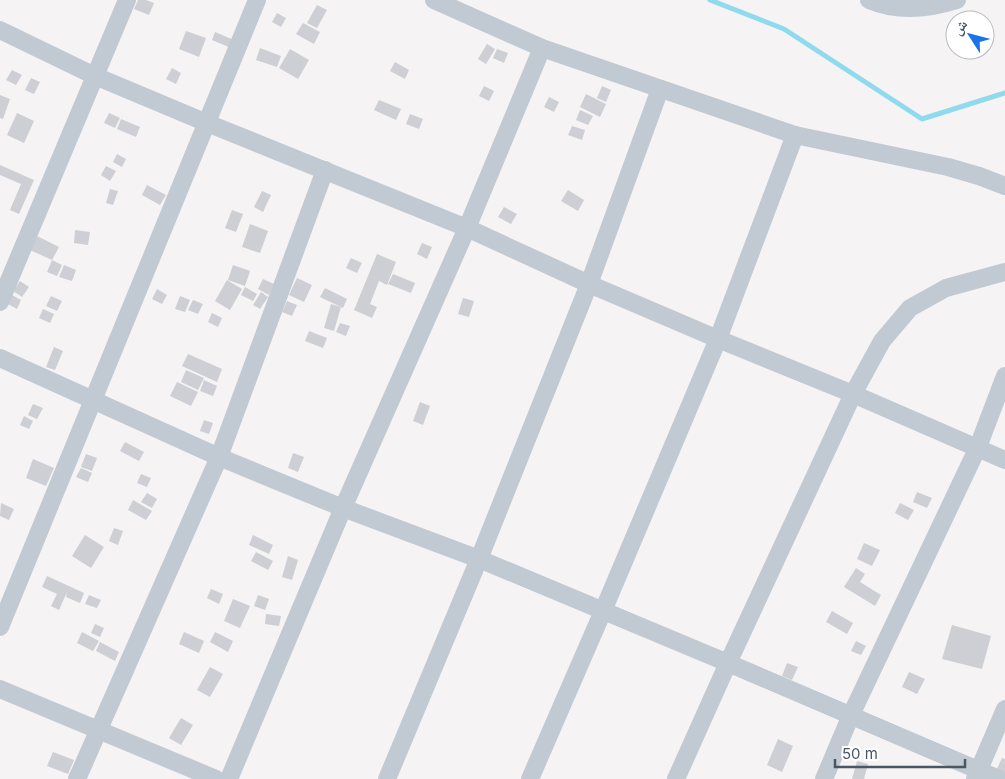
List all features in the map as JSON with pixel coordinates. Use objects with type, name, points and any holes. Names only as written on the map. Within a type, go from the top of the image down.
[{"type":"street","points":[[0,302],[127,0]]},
{"type":"street","points":[[0,627],[257,0]]},
{"type":"street","points":[[434,0],[542,48],[795,136],[948,167],[1005,186]]},
{"type":"street","points":[[870,0],[910,9],[957,0]]},
{"type":"street","points":[[0,30],[95,76],[207,124],[467,228],[589,284],[853,394],[1005,460]]},
{"type":"street","points":[[229,779],[343,508],[467,228],[542,48]]},
{"type":"street","points":[[387,779],[479,559],[589,284],[660,89]]},
{"type":"street","points":[[530,779],[718,339],[795,136]]},
{"type":"street","points":[[77,779],[219,457],[325,170]]},
{"type":"street","points":[[676,779],[853,394],[882,341],[910,308],[946,288],[1005,272]]},
{"type":"street","points":[[0,358],[219,457],[343,508],[479,559],[851,715],[977,775],[999,779]]},
{"type":"street","points":[[824,779],[851,715],[978,447],[1005,376]]},
{"type":"street","points":[[0,689],[100,729],[216,779]]},
{"type":"street","points":[[977,775],[1005,708]]},
{"type":"building","points":[[138,0],[154,3],[149,15],[134,9]]},
{"type":"building","points":[[317,5],[327,10],[317,28],[307,23]]},
{"type":"building","points":[[277,13],[286,18],[281,27],[272,22]]},
{"type":"building","points":[[303,23],[320,32],[314,44],[296,34]]},
{"type":"building","points":[[186,31],[206,38],[199,57],[179,49]]},
{"type":"building","points":[[215,32],[234,40],[231,48],[212,40]]},
{"type":"building","points":[[487,44],[495,49],[486,64],[478,59]]},
{"type":"building","points":[[260,48],[281,56],[277,67],[256,60]]},
{"type":"building","points":[[290,49],[309,60],[298,79],[279,68]]},
{"type":"building","points":[[497,49],[508,53],[504,63],[493,58]]},
{"type":"building","points":[[395,62],[409,70],[405,79],[390,71]]},
{"type":"building","points":[[172,68],[181,73],[176,84],[166,79]]},
{"type":"building","points":[[12,70],[22,75],[16,85],[6,80]]},
{"type":"building","points":[[31,78],[40,82],[34,94],[25,90]]},
{"type":"building","points":[[484,86],[494,91],[489,101],[479,96]]},
{"type":"building","points":[[602,86],[611,90],[606,102],[597,98]]},
{"type":"building","points":[[586,94],[606,104],[600,117],[580,107]]},
{"type":"building","points":[[0,95],[10,99],[3,119],[0,118]]},
{"type":"building","points":[[549,97],[559,102],[554,112],[544,107]]},
{"type":"building","points":[[379,100],[401,109],[396,120],[374,110]]},
{"type":"building","points":[[580,110],[593,116],[588,125],[576,120]]},
{"type":"building","points":[[17,113],[34,121],[24,143],[7,135]]},
{"type":"building","points":[[109,113],[120,118],[115,128],[104,123]]},
{"type":"building","points":[[410,114],[423,119],[419,129],[406,124]]},
{"type":"building","points":[[121,119],[140,127],[136,137],[117,129]]},
{"type":"building","points":[[572,126],[585,130],[582,140],[568,135]]},
{"type":"building","points":[[117,154],[126,159],[122,167],[113,162]]},
{"type":"building","points":[[0,165],[34,180],[19,214],[10,210],[21,184],[0,175]]},
{"type":"building","points":[[106,166],[116,171],[110,181],[101,175]]},
{"type":"building","points":[[147,185],[166,195],[160,205],[142,195]]},
{"type":"building","points":[[110,189],[118,191],[113,205],[106,203]]},
{"type":"building","points":[[568,190],[584,200],[578,211],[561,201]]},
{"type":"building","points":[[262,191],[271,195],[263,212],[254,207]]},
{"type":"building","points":[[504,207],[517,214],[511,224],[498,217]]},
{"type":"building","points":[[232,210],[243,214],[236,232],[225,228]]},
{"type":"building","points":[[250,224],[268,231],[260,253],[242,247]]},
{"type":"building","points":[[75,230],[90,232],[88,245],[74,243]]},
{"type":"building","points":[[37,236],[59,247],[52,260],[30,250]]},
{"type":"building","points":[[422,243],[432,247],[427,259],[417,254]]},
{"type":"building","points":[[377,254],[396,262],[387,285],[379,281],[370,304],[377,307],[372,318],[354,310]]},
{"type":"building","points":[[351,258],[362,263],[357,273],[346,268]]},
{"type":"building","points":[[52,260],[62,265],[57,276],[47,272]]},
{"type":"building","points":[[64,265],[76,270],[72,281],[59,277]]},
{"type":"building","points":[[233,265],[250,271],[245,286],[228,280]]},
{"type":"building","points":[[393,274],[415,283],[411,293],[388,284]]},
{"type":"building","points":[[297,278],[312,285],[304,302],[289,295]]},
{"type":"building","points":[[263,279],[274,284],[269,295],[258,289]]},
{"type":"building","points":[[227,280],[242,289],[230,310],[215,301]]},
{"type":"building","points":[[20,281],[29,287],[22,297],[13,291]]},
{"type":"building","points":[[245,287],[257,294],[253,301],[241,295]]},
{"type":"building","points":[[325,288],[347,299],[343,308],[320,297]]},
{"type":"building","points":[[157,289],[167,295],[162,304],[152,299]]},
{"type":"building","points":[[261,292],[268,297],[260,309],[253,305]]},
{"type":"building","points":[[12,295],[21,300],[17,309],[8,304]]},
{"type":"building","points":[[51,296],[62,301],[57,311],[46,306]]},
{"type":"building","points":[[180,296],[190,300],[185,312],[175,309]]},
{"type":"building","points":[[463,298],[474,301],[469,317],[458,314]]},
{"type":"building","points":[[193,300],[203,304],[198,314],[188,310]]},
{"type":"building","points":[[287,301],[297,305],[292,316],[282,312]]},
{"type":"building","points":[[331,304],[341,307],[334,331],[324,328]]},
{"type":"building","points":[[43,309],[54,314],[50,323],[39,318]]},
{"type":"building","points":[[212,313],[222,318],[218,327],[208,322]]},
{"type":"building","points":[[340,323],[350,326],[346,336],[336,332]]},
{"type":"building","points":[[309,331],[327,338],[323,348],[305,341]]},
{"type":"building","points":[[54,347],[63,351],[55,370],[46,367]]},
{"type":"building","points":[[188,354],[222,369],[217,382],[182,366]]},
{"type":"building","points":[[186,370],[204,378],[198,390],[181,382]]},
{"type":"building","points":[[204,380],[217,386],[213,396],[200,391]]},
{"type":"building","points":[[177,382],[198,392],[191,406],[170,396]]},
{"type":"building","points":[[420,402],[430,406],[423,425],[413,421]]},
{"type":"building","points":[[33,404],[43,408],[37,419],[28,415]]},
{"type":"building","points":[[24,416],[33,421],[29,429],[20,425]]},
{"type":"building","points":[[204,420],[213,423],[209,434],[200,431]]},
{"type":"building","points":[[125,442],[144,452],[139,461],[120,451]]},
{"type":"building","points":[[293,453],[304,457],[298,472],[288,468]]},
{"type":"building","points":[[86,454],[97,458],[92,471],[81,467]]},
{"type":"building","points":[[33,459],[54,468],[46,486],[26,478]]},
{"type":"building","points":[[81,468],[92,473],[88,482],[76,477]]},
{"type":"building","points":[[141,474],[151,478],[147,487],[137,483]]},
{"type":"building","points":[[917,492],[932,498],[927,508],[913,502]]},
{"type":"building","points":[[147,493],[157,499],[152,508],[141,502]]},
{"type":"building","points":[[133,500],[152,511],[146,520],[128,510]]},
{"type":"building","points":[[1,503],[14,509],[9,520],[0,516]]},
{"type":"building","points":[[900,503],[914,510],[908,520],[895,513]]},
{"type":"building","points":[[114,528],[123,531],[118,545],[109,541]]},
{"type":"building","points":[[85,535],[104,547],[91,568],[72,556]]},
{"type":"building","points":[[253,535],[273,545],[269,554],[249,545]]},
{"type":"building","points":[[864,543],[880,550],[872,566],[857,559]]},
{"type":"building","points":[[256,552],[273,561],[268,570],[251,561]]},
{"type":"building","points":[[288,556],[298,560],[292,580],[282,577]]},
{"type":"building","points":[[856,568],[865,574],[860,582],[881,595],[875,606],[844,587]]},
{"type":"building","points":[[47,576],[84,593],[80,603],[66,597],[67,592],[59,610],[51,606],[57,594],[42,587]]},
{"type":"building","points":[[211,589],[223,594],[219,604],[207,598]]},
{"type":"building","points":[[89,595],[101,600],[97,608],[85,604]]},
{"type":"building","points":[[258,595],[269,599],[265,610],[254,606]]},
{"type":"building","points":[[233,599],[250,606],[240,628],[224,621]]},
{"type":"building","points":[[832,611],[853,623],[847,634],[826,622]]},
{"type":"building","points":[[266,614],[281,616],[279,626],[265,624]]},
{"type":"building","points":[[95,624],[104,628],[100,637],[91,633]]},
{"type":"building","points":[[952,625],[991,636],[982,669],[942,659]]},
{"type":"building","points":[[82,632],[99,641],[93,651],[77,643]]},
{"type":"building","points":[[184,632],[204,641],[199,653],[179,644]]},
{"type":"building","points":[[215,632],[233,641],[228,652],[210,642]]},
{"type":"building","points":[[856,641],[866,646],[861,655],[851,651]]},
{"type":"building","points":[[100,642],[119,652],[115,661],[96,651]]},
{"type":"building","points":[[787,663],[798,667],[792,680],[782,676]]},
{"type":"building","points":[[210,667],[223,674],[210,697],[197,690]]},
{"type":"building","points":[[909,672],[925,679],[917,694],[902,687]]},
{"type":"building","points":[[181,718],[193,725],[181,745],[169,738]]},
{"type":"building","points":[[778,739],[793,746],[782,772],[767,765]]},
{"type":"building","points":[[53,752],[74,760],[68,774],[47,766]]},
{"type":"building","points":[[1002,758],[1005,759],[1005,775],[996,771]]},
{"type":"building","points":[[857,761],[868,764],[864,779],[852,779]]},
{"type":"waterway","points":[[710,0],[784,29],[922,119],[1005,93]]}]
